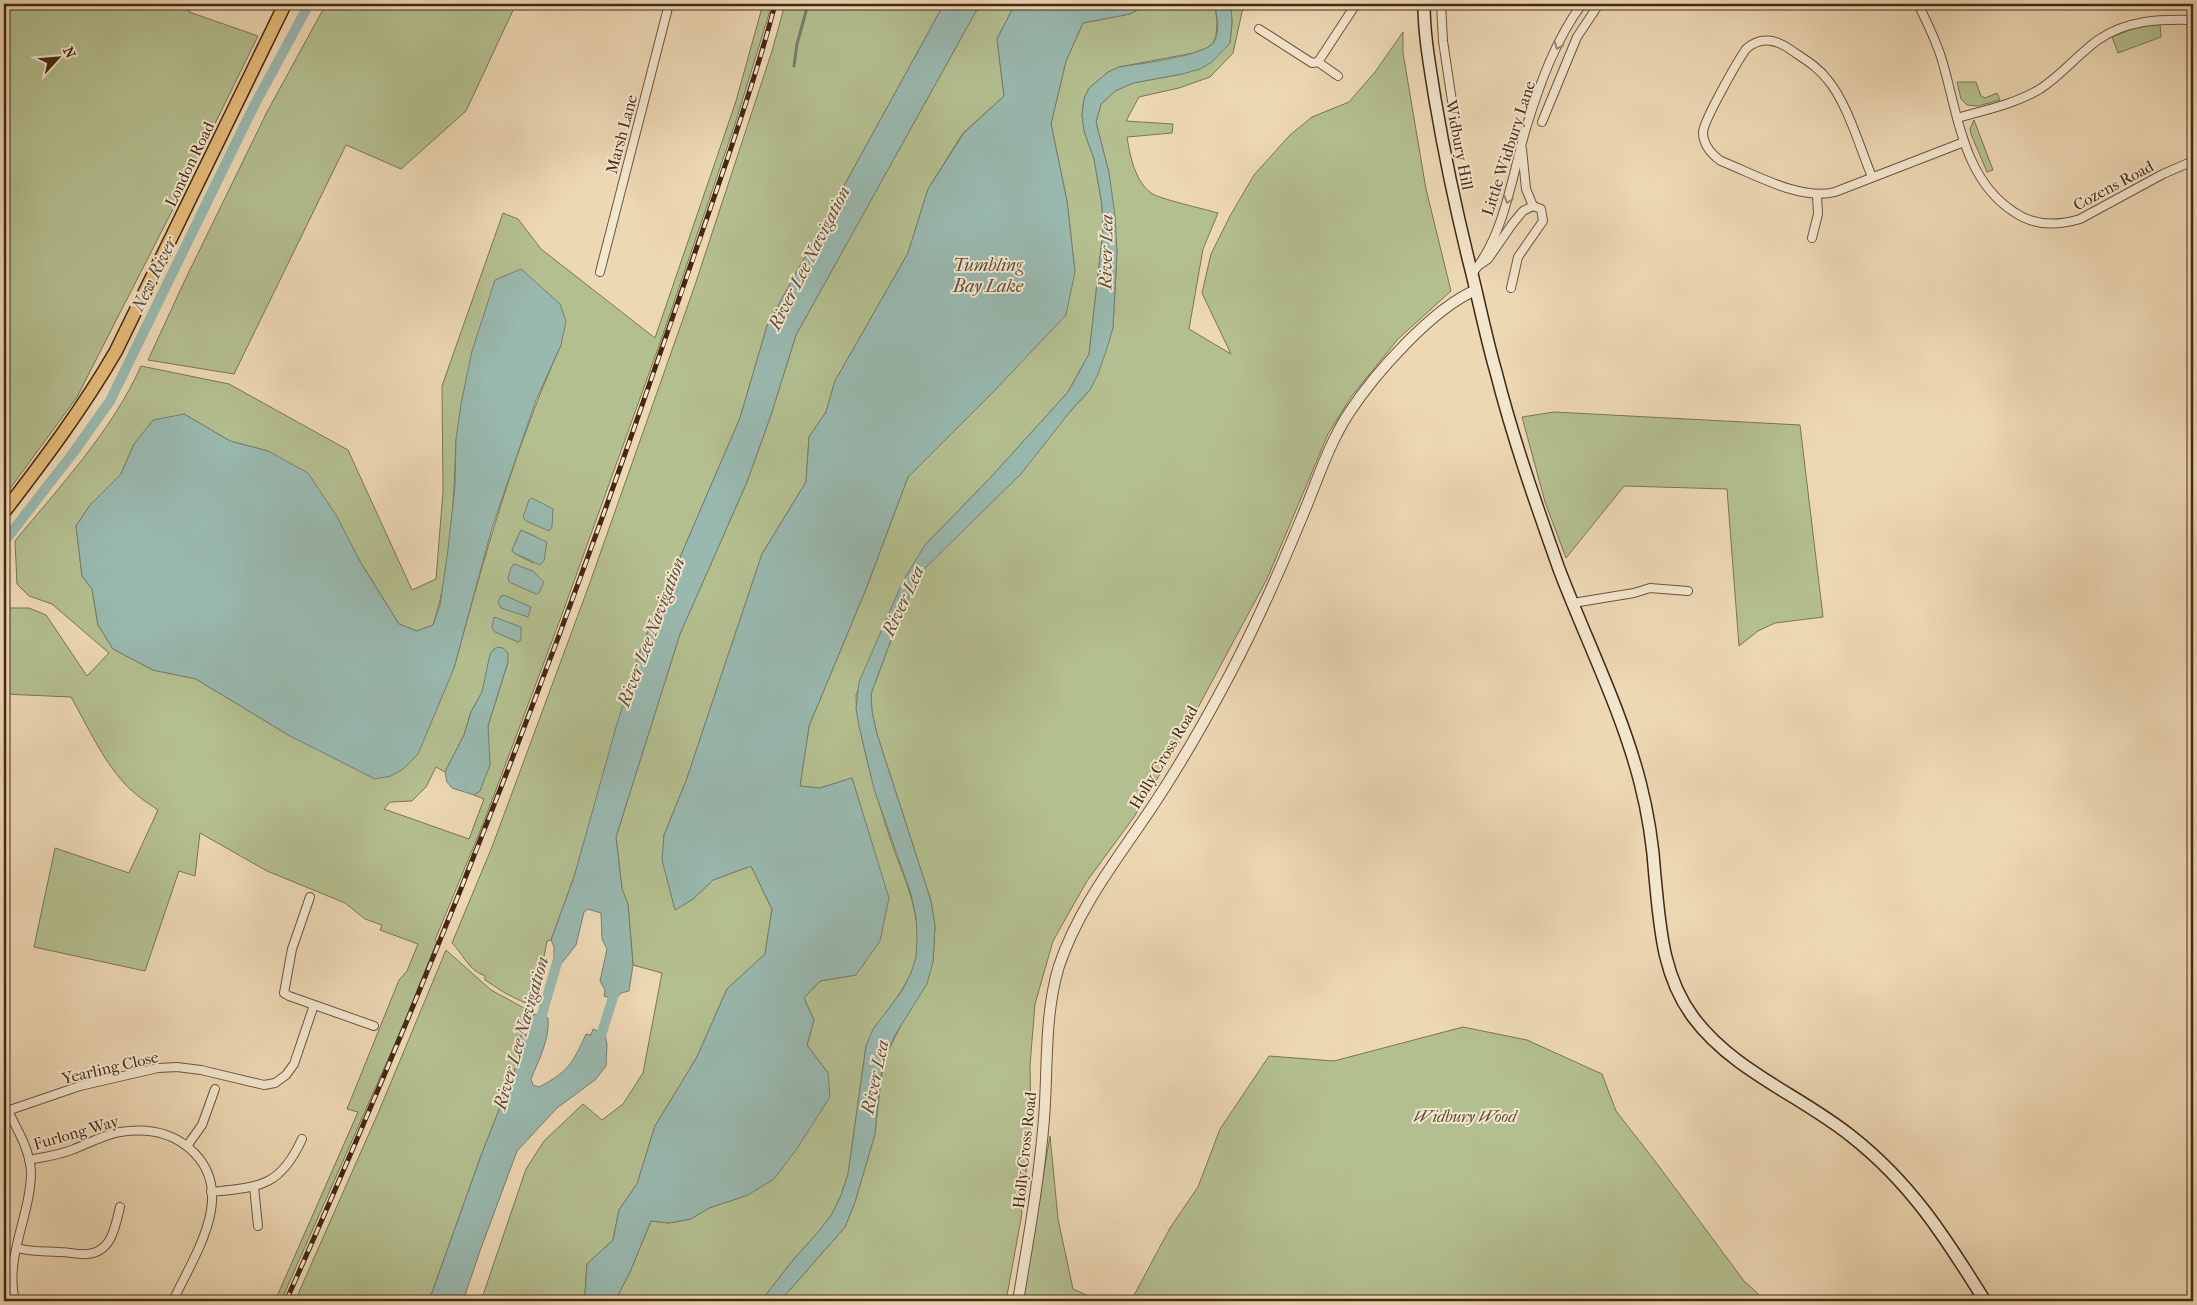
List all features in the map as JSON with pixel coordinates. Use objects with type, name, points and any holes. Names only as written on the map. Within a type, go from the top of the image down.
[{"type":"main road","name":"London Road","points":[[4,512],[60,440],[111,359],[284,4]]},
{"type":"main road","name":"Widbury Hill","points":[[1424,4],[1427,52],[1444,153],[1476,290],[1509,417],[1539,511],[1625,736],[1640,782],[1652,842],[1662,949],[1679,996],[1693,1018],[1714,1041],[1767,1082],[1828,1119],[1874,1155],[1900,1180],[1924,1208],[1985,1301]]},
{"type":"street","name":"Marsh Lane","points":[[600,272],[669,4]]},
{"type":"street","points":[[1318,62],[1356,4]]},
{"type":"street","points":[[1441,4],[1443,41],[1452,101]]},
{"type":"street","name":"Little Widbury Lane","points":[[1472,274],[1480,264],[1504,210],[1527,124],[1558,43],[1582,4]]},
{"type":"street","points":[[1542,122],[1577,37],[1599,4]]},
{"type":"street","name":"Cozens Road","points":[[1918,4],[1942,60],[1964,142],[1977,173],[2001,204],[2028,220],[2048,224],[2070,222],[2086,216],[2163,174],[2193,161]]},
{"type":"street","points":[[1957,118],[2010,103],[2038,90],[2060,76],[2098,40],[2115,31],[2151,21],[2193,20]]},
{"type":"street","points":[[1259,29],[1312,63],[1318,62],[1338,76]]},
{"type":"street","points":[[1872,177],[1839,97],[1827,78],[1809,61],[1778,42],[1762,40],[1753,43],[1743,54],[1706,122],[1703,134],[1706,146],[1714,157],[1795,191],[1817,195],[1835,192],[1964,142]]},
{"type":"street","points":[[1511,288],[1518,257],[1543,221],[1541,209],[1533,206],[1529,201],[1522,145]]},
{"type":"street","points":[[1812,238],[1818,214],[1817,195]]},
{"type":"street","points":[[1480,264],[1488,259],[1523,211],[1533,206]]},
{"type":"street","name":"Holly Cross Road","points":[[1018,1301],[1040,1158],[1051,1000],[1060,965],[1075,927],[1094,892],[1158,798],[1230,675],[1260,614],[1331,445],[1349,413],[1371,384],[1419,332],[1443,309],[1465,294],[1476,290]]},
{"type":"street","points":[[4,588],[4,597]]},
{"type":"street","points":[[1573,603],[1634,593],[1650,588],[1688,590]]},
{"type":"street","points":[[310,897],[292,949],[284,992],[288,996],[374,1026]]},
{"type":"street","name":"Yearling Close","points":[[6,1111],[80,1086],[158,1068],[177,1067],[201,1070],[255,1083],[275,1083],[286,1075],[294,1064],[314,1004]]},
{"type":"street","points":[[186,1146],[202,1124],[216,1089]]},
{"type":"street","name":"Furlong Way","points":[[6,1111],[25,1146],[29,1160],[30,1180],[12,1274],[14,1301]]},
{"type":"street","name":"Furlong Way","points":[[29,1160],[67,1152],[101,1137],[134,1131],[158,1132],[178,1140],[194,1153],[204,1167],[211,1192],[211,1210],[207,1228],[173,1301]]},
{"type":"street","points":[[211,1192],[254,1187],[270,1181],[282,1172],[294,1156],[302,1139]]},
{"type":"street","points":[[254,1187],[258,1226]]},
{"type":"street","points":[[17,1248],[34,1252],[85,1254],[100,1251],[109,1243],[112,1237],[120,1207]]},
{"type":"green space","points":[[4,4],[192,4],[189,12],[258,36],[172,211],[77,397],[4,497]]},
{"type":"green space","points":[[326,4],[516,4],[466,111],[401,169],[346,145],[234,374],[148,360],[267,112]]},
{"type":"green space","points":[[763,4],[772,4],[735,124],[660,343],[560,620],[483,824],[435,940],[437,942],[405,1021],[281,1301],[275,1301],[358,1112],[347,1109],[399,980],[407,971],[418,944],[380,930],[382,925],[365,919],[345,903],[267,871],[200,833],[195,876],[179,871],[145,971],[34,947],[55,848],[129,873],[158,810],[132,791],[116,774],[71,697],[4,694],[4,631],[9,608],[29,608],[46,615],[87,676],[109,653],[52,604],[29,596],[17,584],[15,541],[67,479],[100,435],[129,390],[141,366],[229,384],[348,450],[412,590],[436,579],[443,491],[442,386],[503,213],[518,219],[541,249],[655,338],[736,101]],"holes":[[[561,345],[514,464],[454,668],[290,736],[196,679],[153,670],[113,649],[98,625],[92,589],[82,576],[76,526],[90,505],[121,474],[134,444],[184,414],[230,441],[268,451],[335,515],[361,563],[399,624],[417,631],[433,625],[448,558],[453,508],[456,439]],[[521,530],[536,537],[533,563],[512,550]],[[508,662],[488,726],[480,791],[474,795],[484,799],[469,839],[384,809],[390,802],[412,801],[426,787],[436,767],[445,772],[464,735],[471,712],[482,692],[486,679]]]},
{"type":"green space","points":[[785,4],[944,4],[767,326],[740,418],[641,648],[574,877],[551,940],[547,941],[534,989],[525,1003],[485,980],[485,976],[470,966],[452,943],[492,847],[588,588],[695,285],[772,51]]},
{"type":"green space","points":[[980,4],[1015,4],[997,39],[1004,96],[963,133],[928,189],[908,253],[835,381],[826,412],[809,437],[806,482],[762,554],[686,781],[664,835],[663,860],[675,910],[693,899],[713,880],[751,866],[772,909],[765,954],[727,989],[697,1057],[655,1126],[637,1184],[619,1210],[613,1240],[587,1264],[585,1294],[581,1301],[481,1301],[526,1169],[544,1141],[583,1104],[602,1120],[623,1104],[643,1073],[662,973],[633,965],[628,904],[622,889],[616,837],[680,634],[747,482],[771,415],[796,335]]},
{"type":"green space","points":[[1148,4],[1215,4],[1216,36],[1213,43],[1207,48],[1193,53],[1119,67],[1108,72],[1089,88],[1084,99],[1082,115],[1084,131],[1094,159],[1102,205],[1103,231],[1089,354],[1068,392],[991,477],[925,545],[856,695],[858,717],[874,788],[912,901],[918,943],[916,957],[907,981],[878,1024],[866,1046],[848,1174],[841,1195],[832,1214],[761,1301],[615,1301],[630,1272],[651,1221],[669,1223],[691,1219],[709,1208],[748,1195],[828,1073],[807,1045],[814,1020],[804,998],[820,981],[856,975],[867,829],[852,778],[820,788],[800,786],[809,726],[866,589],[908,477],[996,389],[1075,272],[1067,201],[1051,124],[1066,61],[1083,23],[1130,14]]},
{"type":"green space","points":[[1231,4],[1247,4],[1242,12],[1233,53],[1210,77],[1179,88],[1139,97],[1126,121],[1173,124],[1172,133],[1127,137],[1134,168],[1145,188],[1163,198],[1218,213],[1203,249],[1189,329],[1231,354],[1202,293],[1211,254],[1230,216],[1254,175],[1290,135],[1312,117],[1349,102],[1375,72],[1403,32],[1403,53],[1426,189],[1451,291],[1398,339],[1351,397],[1328,434],[1267,579],[1180,741],[1134,817],[1087,881],[1053,941],[1035,1004],[1030,1065],[1031,1126],[1021,1219],[1006,1301],[780,1301],[845,1227],[855,1202],[875,1134],[885,1057],[933,962],[935,926],[931,901],[877,734],[872,712],[871,694],[901,613],[923,570],[1090,390],[1113,328],[1117,252],[1109,173],[1096,122],[1101,104],[1115,91],[1133,83],[1182,74],[1230,43]]},
{"type":"green space","points":[[2160,24],[2161,37],[2118,53],[2112,37],[2137,27]]},
{"type":"green space","points":[[1957,82],[1976,82],[1981,96],[1985,98],[1997,93],[2000,100],[1978,106],[1967,105],[1961,99]]},
{"type":"green space","points":[[1974,120],[1993,170],[1987,172],[1971,134],[1970,129]]},
{"type":"green space","points":[[1554,412],[1800,425],[1823,617],[1775,623],[1758,631],[1739,646],[1727,489],[1624,486],[1566,558],[1545,502],[1522,417]]},
{"type":"green space","points":[[446,950],[491,990],[524,1008],[518,1062],[482,1153],[429,1301],[295,1301],[379,1111]]},
{"type":"green space","name":"Widbury Wood","points":[[1463,1027],[1527,1040],[1602,1074],[1616,1111],[1744,1281],[1766,1301],[1131,1301],[1170,1228],[1198,1187],[1220,1129],[1269,1056],[1334,1061]]},
{"type":"green space","points":[[1050,1136],[1058,1219],[1073,1289],[1100,1301],[1022,1301]]},
{"type":"water","points":[[944,4],[980,4],[796,335],[771,415],[747,482],[680,634],[616,837],[622,889],[628,904],[633,965],[629,991],[621,993],[615,1000],[604,996],[605,990],[600,981],[607,949],[602,939],[601,913],[588,909],[584,912],[576,945],[561,964],[554,960],[554,947],[551,940],[574,877],[616,727],[641,648],[740,418],[767,326]]},
{"type":"water","name":"Tumbling Bay Lake","points":[[1015,4],[1148,4],[1130,14],[1083,23],[1066,61],[1051,124],[1067,201],[1075,272],[1066,315],[996,389],[908,477],[866,589],[809,726],[800,786],[820,788],[852,778],[889,898],[880,941],[856,975],[820,981],[804,998],[814,1020],[807,1045],[828,1073],[830,1097],[796,1150],[774,1179],[748,1195],[709,1208],[691,1219],[669,1223],[651,1221],[630,1272],[615,1301],[581,1301],[585,1294],[587,1264],[613,1240],[619,1210],[637,1184],[655,1126],[697,1057],[727,989],[765,954],[772,909],[751,866],[713,880],[693,899],[675,910],[662,860],[664,835],[686,781],[762,554],[806,482],[809,437],[826,412],[835,381],[908,253],[928,189],[964,133],[1004,96],[997,39]]},
{"type":"water","name":"River Lea","points":[[1215,4],[1231,4],[1232,23],[1230,43],[1212,62],[1200,69],[1182,74],[1133,83],[1115,91],[1101,104],[1096,122],[1109,173],[1115,215],[1117,252],[1113,328],[1098,374],[1090,390],[1072,409],[1021,474],[923,570],[901,613],[871,694],[872,712],[877,734],[931,901],[935,926],[933,962],[927,984],[895,1035],[885,1057],[880,1079],[875,1134],[855,1202],[845,1227],[780,1301],[761,1301],[832,1214],[841,1195],[848,1174],[866,1046],[873,1029],[902,991],[916,957],[916,917],[911,894],[874,789],[859,726],[856,709],[859,682],[903,581],[925,545],[991,477],[1068,392],[1089,354],[1103,231],[1102,205],[1094,159],[1084,131],[1082,115],[1084,99],[1089,88],[1108,72],[1119,67],[1170,59],[1208,47],[1214,42],[1217,33]]},
{"type":"water","points":[[521,269],[560,304],[566,321],[561,345],[536,400],[492,528],[454,668],[418,754],[403,769],[391,776],[375,779],[290,736],[196,679],[153,670],[113,649],[98,625],[92,589],[82,576],[76,526],[90,505],[121,474],[134,444],[153,420],[184,414],[230,441],[268,451],[308,473],[336,515],[361,563],[399,624],[417,631],[433,625],[440,605],[448,549],[455,486],[456,439],[472,351],[495,280]]},
{"type":"water","points":[[532,498],[553,509],[552,527],[549,531],[526,521],[523,517],[529,500]]},
{"type":"water","points":[[521,530],[547,542],[544,561],[540,565],[514,553],[512,550]]},
{"type":"water","points":[[514,564],[533,571],[544,582],[539,593],[536,594],[509,582],[508,578]]},
{"type":"water","points":[[504,595],[531,607],[528,617],[501,608],[498,602],[501,596]]},
{"type":"water","points":[[494,617],[521,627],[521,640],[518,642],[495,632],[492,628]]},
{"type":"water","points":[[497,647],[503,648],[508,653],[508,662],[488,726],[490,765],[480,791],[474,795],[452,788],[447,782],[445,772],[464,735],[471,712],[482,692],[490,654]]},
{"type":"water","points":[[555,964],[560,966],[548,1002],[543,1000]]},
{"type":"water","points":[[534,1014],[548,1018],[548,1026],[543,1049],[531,1079],[533,1085],[539,1087],[563,1071],[573,1060],[586,1034],[591,1035],[593,1029],[605,1034],[607,1044],[606,1066],[595,1080],[557,1108],[517,1151],[463,1301],[429,1301],[482,1153],[518,1062],[522,1026],[526,1025]]},
{"type":"waterway","name":"New River","points":[[4,542],[73,453],[110,401],[254,106],[309,4]]},
{"type":"waterway","points":[[794,66],[797,44],[808,4]]},
{"type":"waterway","name":"River Lee Navigation","points":[[538,1028],[561,949]]},
{"type":"waterway","points":[[598,1045],[616,988]]},
{"type":"railway","points":[[286,1301],[430,965],[476,852],[563,624],[728,157],[759,62],[775,4]]}]
